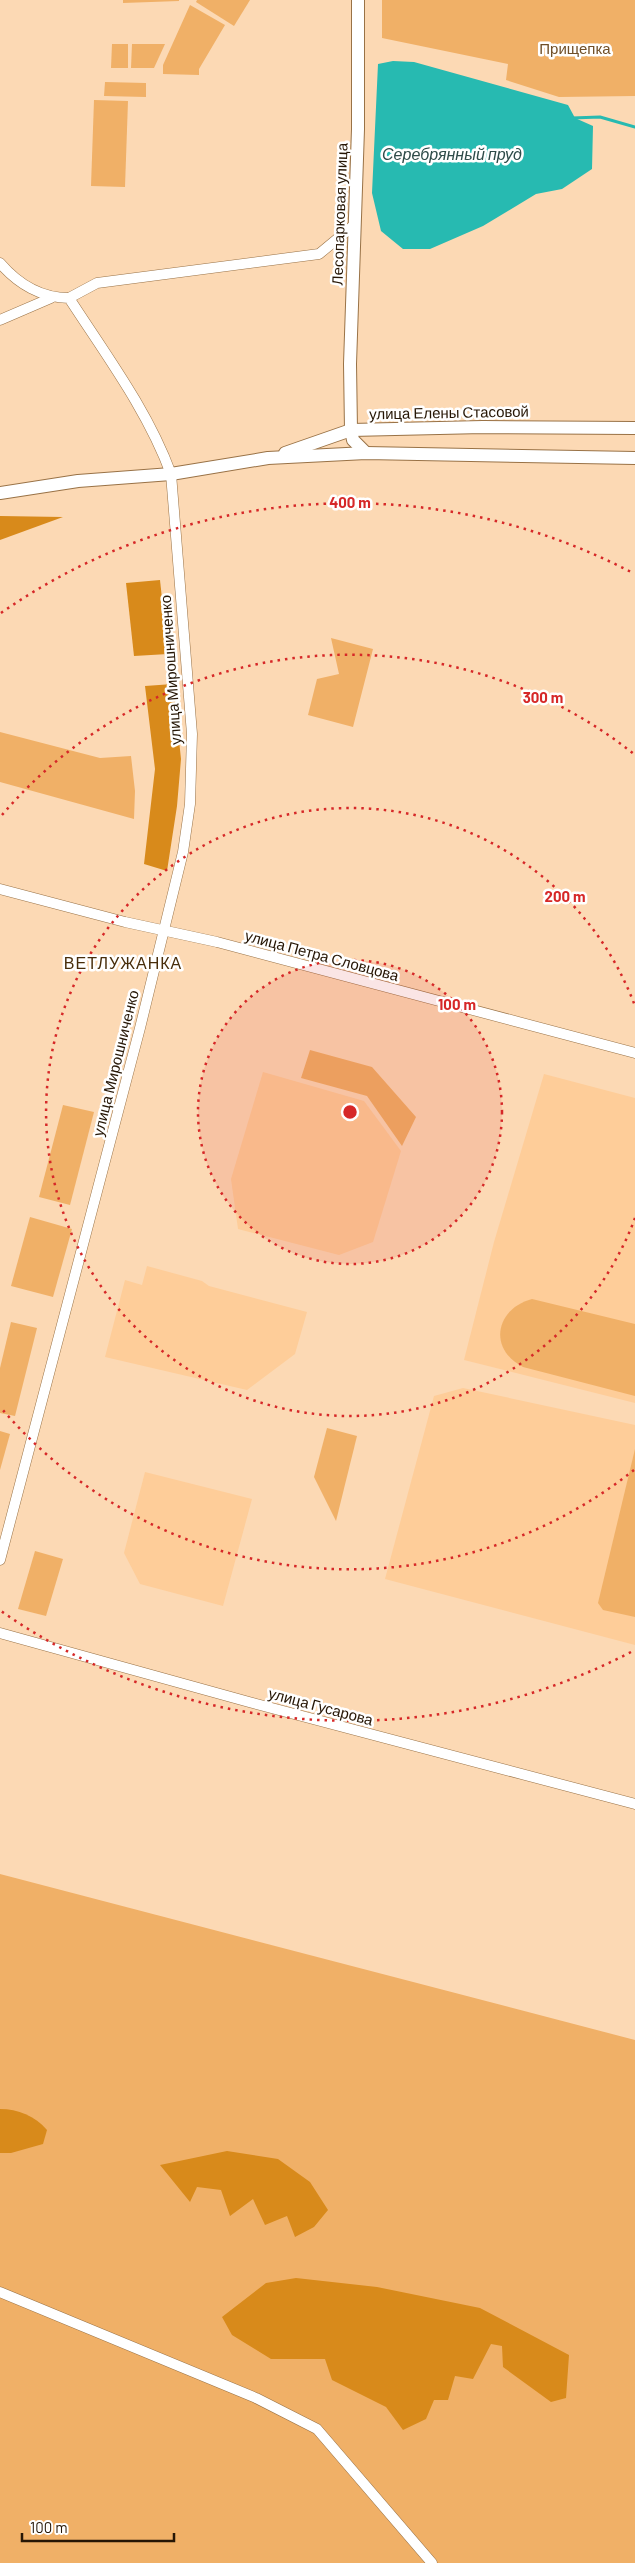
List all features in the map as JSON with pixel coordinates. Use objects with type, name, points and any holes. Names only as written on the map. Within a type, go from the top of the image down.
[{"type":"main road","name":"Лесопарковая улица","points":[[351,430],[354,225],[358,129],[358,0]]},
{"type":"main road","name":"улица Елены Стасовой","points":[[268,458],[351,430],[484,427],[635,428]]},
{"type":"main road","points":[[351,430],[352,440],[366,453]]},
{"type":"main road","name":"улица Елены Стасовой","points":[[0,493],[78,481],[171,474],[268,458],[366,453],[635,458]]},
{"type":"street","points":[[0,320],[51,298],[69,298],[97,283],[318,254],[354,225]]},
{"type":"street","points":[[0,263],[22,284],[51,298]]},
{"type":"street","points":[[69,298],[152,429],[171,474]]},
{"type":"street","name":"улица Мирошниченко","points":[[0,1560],[183,852],[190,804],[192,734],[171,474]]},
{"type":"street","name":"улица Петра Словцова","points":[[0,889],[125,922],[164,929],[635,1054]]},
{"type":"street","name":"улица Гусарова","points":[[0,1633],[249,1702],[635,1804]]},
{"type":"street","points":[[0,2292],[256,2398],[317,2429],[432,2563]]},
{"type":"shaded area","points":[[0,516],[63,517],[0,540]]},
{"type":"shaded area","points":[[160,580],[168,654],[134,656],[126,583]]},
{"type":"shaded area","points":[[173,684],[181,759],[177,806],[167,871],[144,864],[155,769],[145,686]]},
{"type":"shaded area","points":[[263,1072],[364,1101],[401,1151],[373,1242],[339,1255],[238,1229],[231,1179]]},
{"type":"shaded area","points":[[544,1074],[635,1098],[635,1403],[464,1360],[494,1242]]},
{"type":"shaded area","points":[[147,1266],[202,1281],[209,1286],[307,1312],[295,1354],[247,1390],[105,1357],[125,1280],[142,1285]]},
{"type":"shaded area","points":[[463,1388],[635,1425],[635,1645],[385,1579],[434,1396]]},
{"type":"shaded area","points":[[145,1472],[252,1499],[223,1606],[140,1584],[124,1553]]},
{"type":"shaded area","points":[[0,2109],[20,2112],[32,2117],[42,2125],[47,2130],[43,2144],[11,2153],[0,2153]]},
{"type":"shaded area","points":[[227,2151],[278,2159],[310,2182],[328,2210],[314,2227],[295,2237],[287,2216],[265,2225],[253,2199],[230,2216],[221,2190],[197,2187],[190,2202],[160,2165]]},
{"type":"shaded area","points":[[296,2278],[377,2287],[480,2308],[569,2355],[566,2398],[551,2402],[503,2367],[502,2346],[491,2344],[473,2379],[455,2376],[448,2400],[434,2400],[426,2419],[403,2430],[386,2407],[332,2380],[325,2359],[271,2359],[232,2335],[222,2317],[266,2283]]},
{"type":"green space","points":[[123,0],[179,0],[179,1],[123,3]]},
{"type":"green space","points":[[197,0],[250,0],[234,26],[196,2]]},
{"type":"green space","name":"Прищепка","points":[[382,0],[635,0],[635,96],[559,97],[506,80],[508,64],[382,38]]},
{"type":"green space","points":[[190,5],[225,25],[199,69],[199,75],[163,74],[163,65]]},
{"type":"green space","points":[[112,44],[128,44],[128,68],[111,68]]},
{"type":"green space","points":[[132,44],[165,44],[154,68],[131,68]]},
{"type":"green space","points":[[105,82],[146,83],[146,97],[104,96]]},
{"type":"green space","points":[[94,100],[128,101],[125,187],[91,186]]},
{"type":"green space","points":[[331,638],[373,649],[353,727],[308,715],[317,679],[339,674]]},
{"type":"green space","points":[[0,732],[100,758],[131,756],[135,791],[134,819],[0,782]]},
{"type":"green space","points":[[310,1050],[372,1067],[416,1117],[402,1146],[367,1096],[301,1078]]},
{"type":"green space","points":[[63,1105],[94,1112],[70,1205],[39,1197]]},
{"type":"green space","points":[[30,1217],[72,1229],[53,1297],[11,1286]]},
{"type":"green space","points":[[532,1299],[635,1324],[635,1396],[523,1367],[512,1359],[504,1350],[500,1330],[510,1311]]},
{"type":"green space","points":[[11,1322],[37,1328],[15,1416],[0,1413],[0,1368]]},
{"type":"green space","points":[[327,1428],[357,1436],[336,1521],[314,1477]]},
{"type":"green space","points":[[0,1431],[10,1434],[0,1470]]},
{"type":"green space","points":[[635,1449],[635,1617],[603,1610],[598,1603]]},
{"type":"green space","points":[[35,1551],[63,1559],[46,1616],[18,1609]]},
{"type":"green space","points":[[0,1874],[635,2040],[635,2563],[0,2563]]},
{"type":"water","name":"Серебрянный пруд","points":[[393,61],[414,62],[568,105],[575,118],[593,126],[592,169],[562,189],[536,194],[483,226],[430,249],[403,249],[381,231],[372,193],[378,64]]},
{"type":"waterway","points":[[572,118],[600,117],[635,127]]},
{"type":"district","name":"ВЕТЛУЖАНКА","points":[[123,962]]}]
